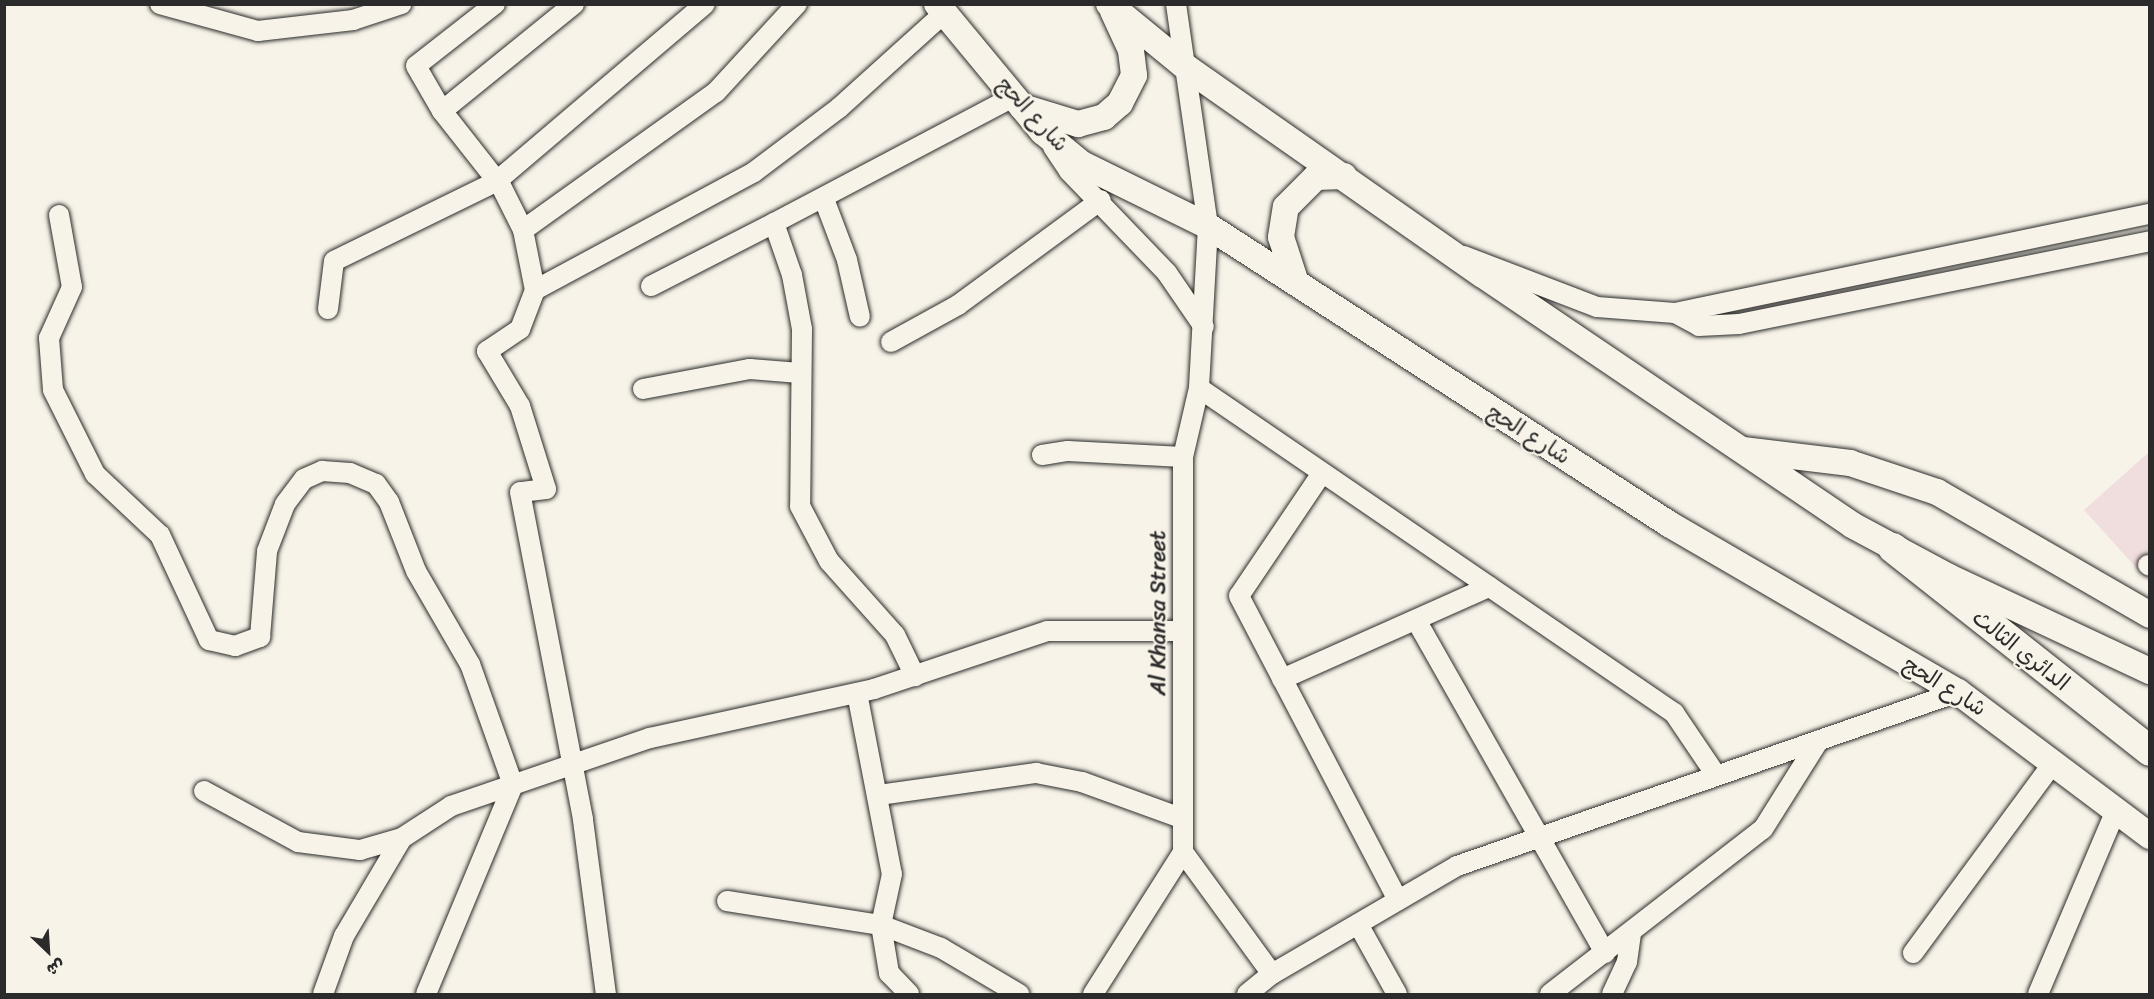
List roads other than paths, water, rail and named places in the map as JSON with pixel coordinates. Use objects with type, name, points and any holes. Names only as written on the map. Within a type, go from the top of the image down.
[{"type":"highway","name":"الدائري الثالث","points":[[1893,548],[2150,751]]},
{"type":"main road","points":[[1109,5],[1187,68],[1448,251],[1893,548],[2150,671]]},
{"type":"main road","points":[[1018,102],[1078,124],[1104,117],[1120,103],[1134,75],[1131,50],[1109,5]]},
{"type":"main road","name":"شارع الحج","points":[[940,9],[1043,132],[1119,187],[1208,226],[1295,280],[1669,524],[1958,692],[2150,836]]},
{"type":"main road","points":[[1295,280],[1281,237],[1286,207],[1316,177],[1344,176]]},
{"type":"main road","points":[[1743,450],[1823,457],[1918,484],[1965,505],[2150,615]]},
{"type":"street","points":[[160,4],[258,31],[353,20],[402,4]]},
{"type":"street","points":[[495,4],[416,66],[442,111],[497,181],[522,230],[535,290],[520,329],[487,351],[520,405],[546,489],[520,492],[571,765],[606,994]]},
{"type":"street","points":[[442,111],[574,4]]},
{"type":"street","points":[[328,309],[334,261],[497,181],[705,4]]},
{"type":"street","points":[[522,230],[716,92],[797,4]]},
{"type":"street","points":[[1176,4],[1187,68]]},
{"type":"street","points":[[535,290],[754,172],[839,108],[940,9]]},
{"type":"street","name":"Al Khansa Street","points":[[1184,852],[1181,818],[1183,457],[1199,388],[1208,226],[1187,68]]},
{"type":"street","points":[[651,286],[1018,102]]},
{"type":"street","points":[[1043,132],[1069,171],[1101,200],[1167,273],[1204,327]]},
{"type":"street","points":[[824,199],[848,260],[860,317]]},
{"type":"street","points":[[891,342],[958,305],[1101,200]]},
{"type":"street","points":[[1448,251],[1597,307],[1675,313],[2150,214]]},
{"type":"street","points":[[59,215],[72,287],[49,338],[53,390],[95,474],[160,536],[209,640],[235,646],[260,637],[267,551],[285,504],[304,479],[332,471],[376,484],[389,502],[416,572],[470,664],[513,785],[426,994]]},
{"type":"street","points":[[774,223],[799,300],[800,506],[829,561],[896,635],[915,676]]},
{"type":"street","points":[[1675,313],[1699,327],[1739,324],[2150,241]]},
{"type":"street","points":[[643,389],[750,369],[800,373]]},
{"type":"street","points":[[1199,388],[1674,713],[1716,776]]},
{"type":"street","points":[[1042,455],[1068,451],[1183,457]]},
{"type":"street","points":[[1322,473],[1239,596],[1398,900]]},
{"type":"street","points":[[1282,679],[1489,587]]},
{"type":"street","points":[[1416,620],[1605,953]]},
{"type":"street","points":[[204,791],[298,842],[360,850],[402,838],[451,806],[650,738],[857,693],[915,676],[1047,631],[1182,631]]},
{"type":"street","points":[[1246,994],[1272,974],[1456,866],[1958,692]]},
{"type":"street","points":[[857,693],[879,795],[892,874],[881,925],[889,973],[909,994]]},
{"type":"street","points":[[1550,994],[1763,829],[1819,740]]},
{"type":"street","points":[[1913,953],[2054,762]]},
{"type":"street","points":[[879,795],[1036,773],[1082,782],[1181,818]]},
{"type":"street","points":[[2038,994],[2116,810]]},
{"type":"street","points":[[323,994],[344,936],[402,838]]},
{"type":"street","points":[[1093,994],[1184,852],[1272,974]]},
{"type":"street","points":[[727,901],[881,925],[941,948],[1019,994]]},
{"type":"street","points":[[1358,924],[1397,994]]},
{"type":"street","points":[[1612,994],[1627,962],[1631,933]]}]
